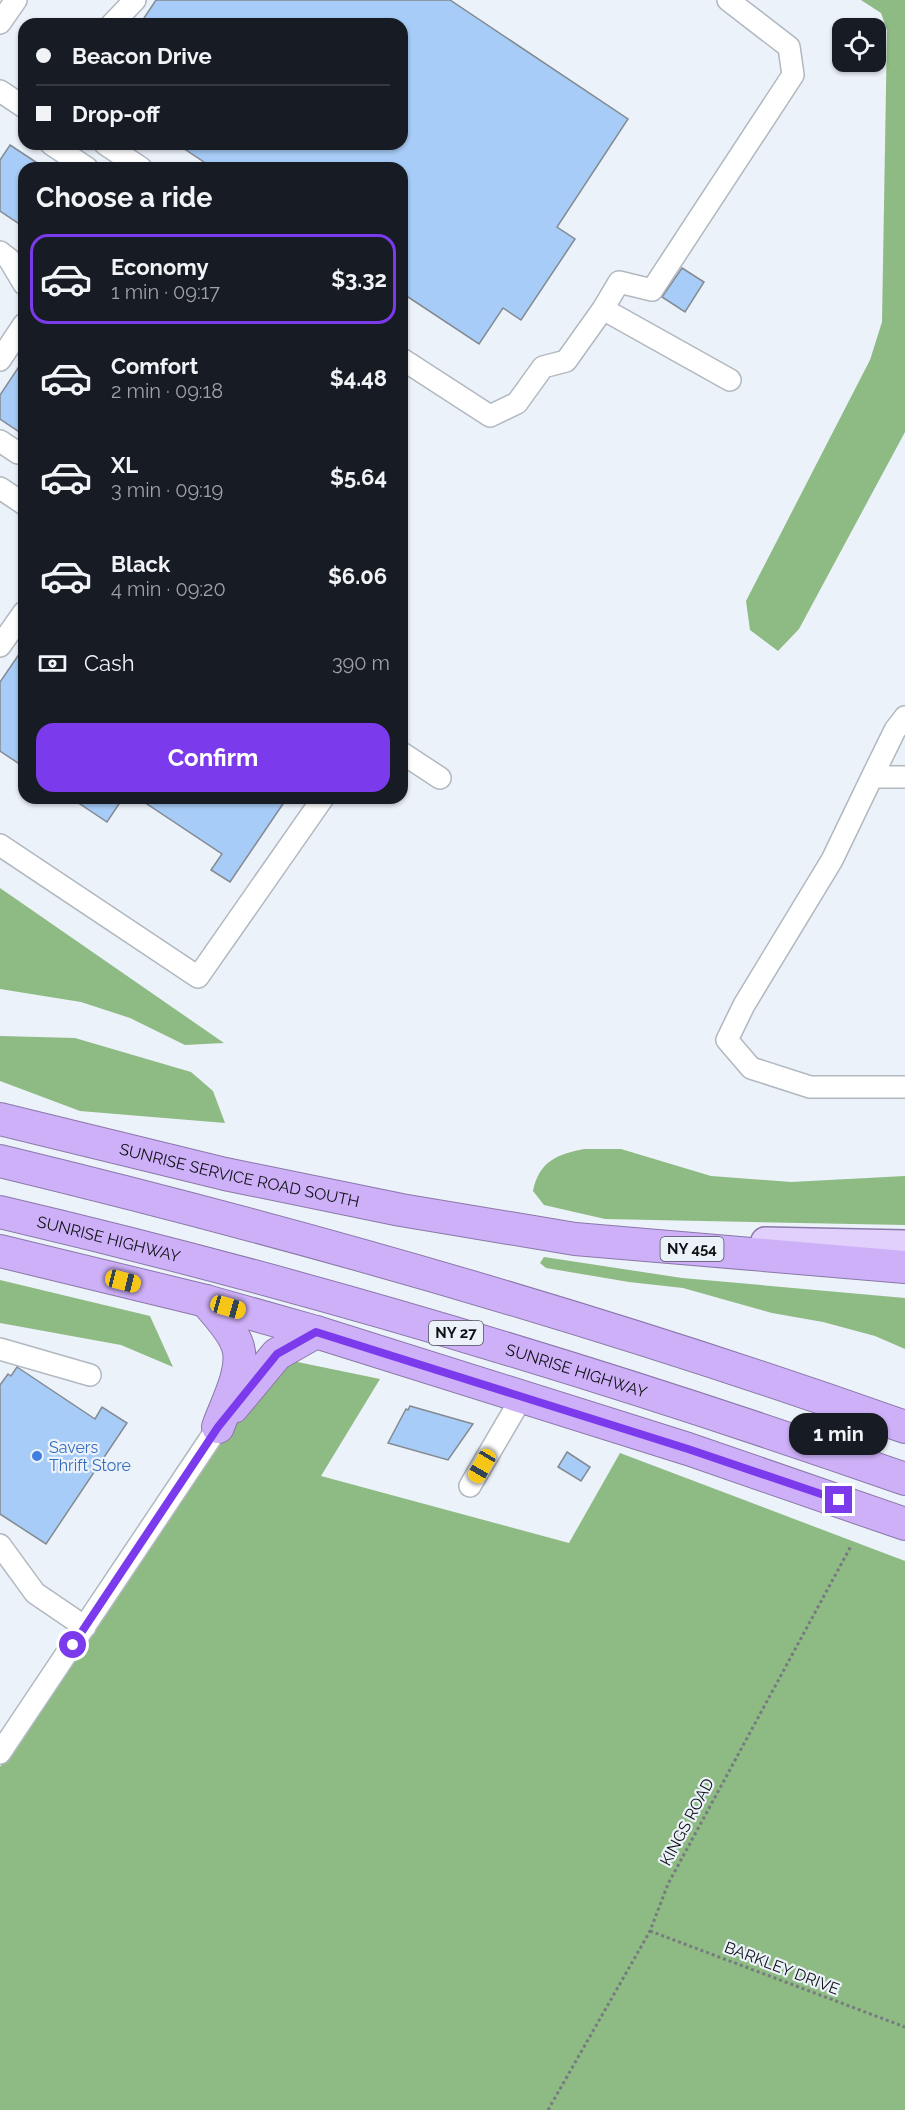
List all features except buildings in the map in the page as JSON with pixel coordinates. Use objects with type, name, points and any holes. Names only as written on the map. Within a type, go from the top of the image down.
[{"type":"highway","name":"SUNRISE SERVICE ROAD SOUTH","points":[[0,1119],[310,1193],[480,1223]]},
{"type":"highway","points":[[0,1161],[228,1218],[458,1282],[681,1350],[905,1427]]},
{"type":"highway","name":"SUNRISE HIGHWAY","points":[[0,1212],[236,1272],[467,1336],[693,1406],[905,1479]]},
{"type":"highway","name":"NY 454","points":[[480,1223],[575,1239],[905,1267]]},
{"type":"highway","points":[[0,1251],[207,1301],[316,1332],[688,1449],[905,1524]]},
{"type":"highway","points":[[0,1265],[101,1275]]},
{"type":"highway","points":[[207,1301],[234,1339],[239,1357],[239,1368],[218,1427]]},
{"type":"highway","points":[[218,1427],[277,1354],[316,1332]]},
{"type":"main road","points":[[480,1223],[577,1226],[759,1241],[905,1244]]},
{"type":"street","points":[[0,23],[15,0]]},
{"type":"street","points":[[118,18],[135,0]]},
{"type":"street","points":[[408,363],[490,416],[517,403],[543,367],[566,361],[619,282],[652,290],[794,75],[789,46],[728,0]]},
{"type":"street","points":[[0,91],[18,103]]},
{"type":"street","points":[[60,150],[78,162]]},
{"type":"street","points":[[114,150],[132,162]]},
{"type":"street","points":[[3,261],[18,277]]},
{"type":"street","points":[[603,309],[730,380]]},
{"type":"street","points":[[0,360],[18,333]]},
{"type":"street","points":[[0,441],[18,453]]},
{"type":"street","points":[[2,494],[18,501]]},
{"type":"street","points":[[0,646],[18,620]]},
{"type":"street","points":[[905,717],[895,730],[832,860],[744,1005],[727,1040],[751,1068],[810,1087],[905,1087]]},
{"type":"street","points":[[408,757],[440,778]]},
{"type":"street","points":[[872,777],[905,777]]},
{"type":"street","points":[[0,845],[198,977],[319,804]]},
{"type":"street","points":[[0,1349],[90,1375]]},
{"type":"street","points":[[470,1486],[522,1397]]},
{"type":"street","points":[[0,1753],[218,1427]]},
{"type":"street","points":[[0,1545],[34,1593],[85,1627]]},
{"type":"path","name":"KINGS ROAD","points":[[548,2110],[650,1931],[668,1884],[851,1546]]},
{"type":"path","name":"BARKLEY DRIVE","points":[[650,1931],[905,2027]]},
{"type":"green space","points":[[861,0],[905,0],[905,432],[799,629],[778,651],[750,630],[746,601],[870,360],[882,322],[887,30],[886,18],[883,18],[881,13]]},
{"type":"green space","points":[[0,888],[224,1043],[185,1045],[130,1018],[81,1002],[0,989]]},
{"type":"green space","points":[[0,1036],[75,1038],[191,1072],[213,1091],[225,1123],[80,1111],[0,1081]]},
{"type":"green space","points":[[584,1149],[621,1149],[711,1176],[791,1182],[905,1176],[905,1225],[605,1219],[544,1205],[533,1191],[540,1172],[558,1157]]},
{"type":"green space","points":[[544,1257],[682,1278],[905,1298],[905,1349],[875,1336],[823,1322],[772,1313],[683,1288],[629,1282],[546,1268],[540,1263]]},
{"type":"green space","points":[[0,1280],[150,1316],[173,1367],[121,1345],[0,1323]]},
{"type":"green space","points":[[278,1358],[380,1379],[321,1476],[569,1543],[620,1453],[905,1561],[905,2110],[0,2110],[0,1767]]},
{"type":"place","name":"Savers Thrift Store","points":[[37,1456]]},
{"type":"route","points":[[73,1645],[218,1427],[277,1354],[316,1332],[688,1449],[839,1500]]}]
